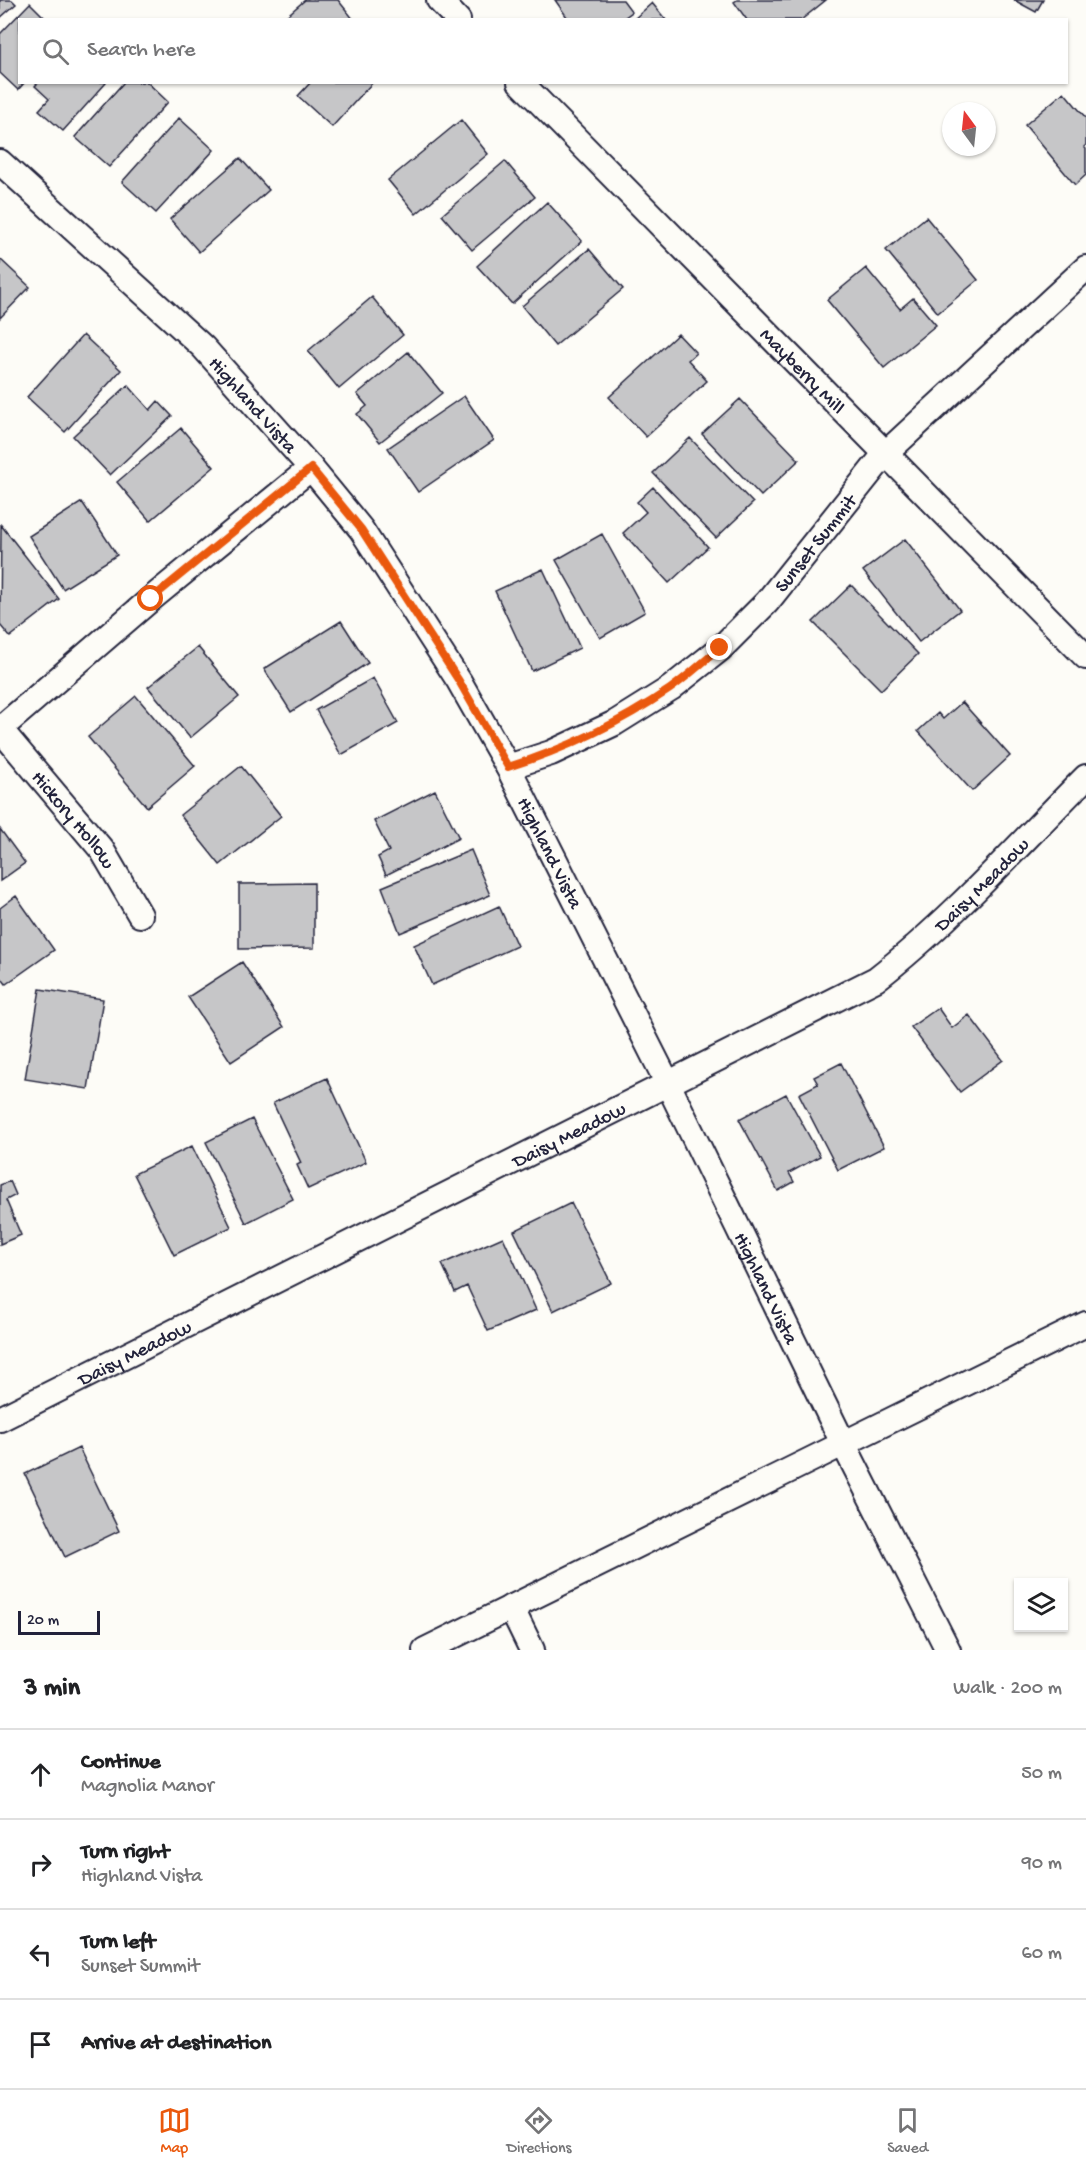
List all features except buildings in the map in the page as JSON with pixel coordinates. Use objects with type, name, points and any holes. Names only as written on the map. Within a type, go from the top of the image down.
[{"type":"street","points":[[439,0],[456,18]]},
{"type":"street","name":"Mayberry Mill","points":[[522,84],[1086,657]]},
{"type":"street","name":"Highland Vista","points":[[0,162],[203,347],[311,468],[361,529],[459,681],[508,767],[668,1084],[843,1443],[948,1650]]},
{"type":"street","name":"Sunset Summit","points":[[508,767],[551,753],[615,723],[671,688],[712,655],[767,602],[885,454],[1086,268]]},
{"type":"street","points":[[0,729],[151,599],[311,468]]},
{"type":"street","name":"Hickory Hollow","points":[[0,729],[102,850],[140,915]]},
{"type":"street","name":"Daisy Meadow","points":[[0,1419],[876,979],[938,925],[1086,777]]},
{"type":"street","points":[[425,1650],[1086,1324]]},
{"type":"street","points":[[511,1607],[532,1650]]},
{"type":"route","points":[[151,599],[311,468],[361,529],[459,681],[508,767],[551,753],[615,723],[671,688],[720,648]]}]
